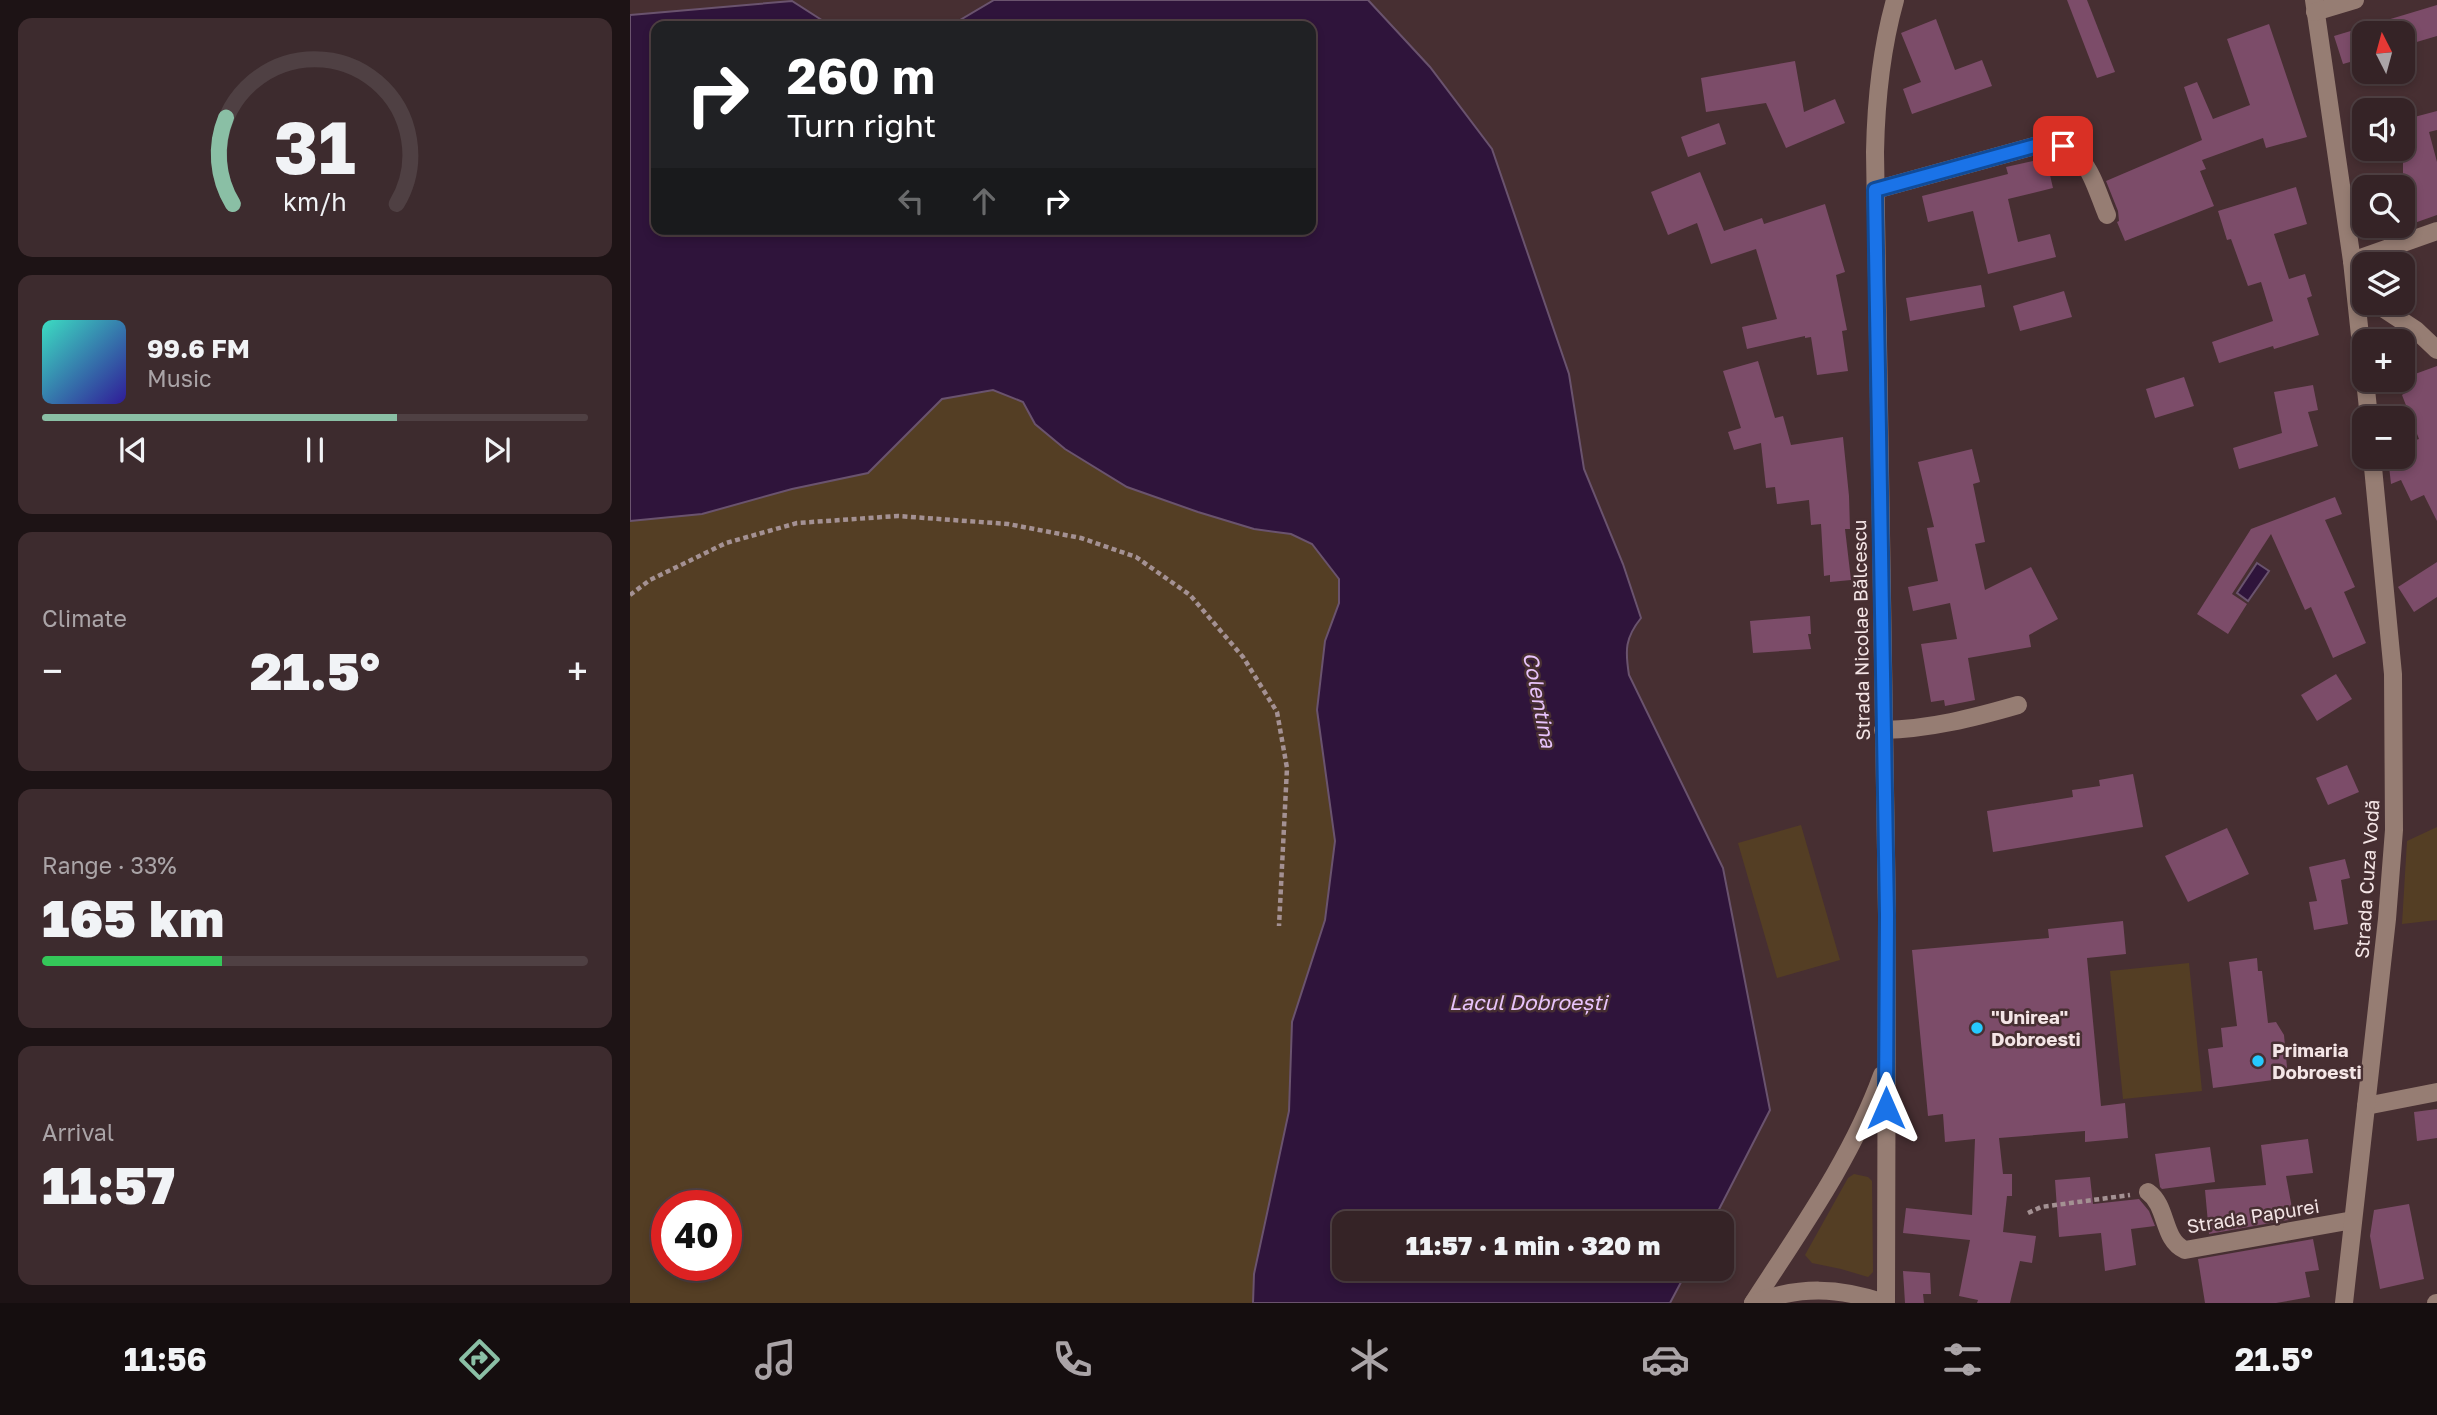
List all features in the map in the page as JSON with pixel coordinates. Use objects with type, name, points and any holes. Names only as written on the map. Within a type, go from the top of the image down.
[{"type":"street","name":"Strada Nicolae Bălcescu","points":[[1886,1303],[1887,928],[1875,190],[1876,111],[1880,70],[1884,41],[1895,0]]},
{"type":"street","points":[[2352,261],[2314,6],[2355,0]]},
{"type":"street","points":[[1875,190],[2038,145],[2052,144],[2063,146],[2082,160],[2107,215]]},
{"type":"street","points":[[2378,252],[2437,231]]},
{"type":"street","points":[[2393,315],[2416,330],[2437,350]]},
{"type":"street","name":"Strada Cuza Vodă","points":[[2344,1303],[2395,830],[2393,674],[2373,469]]},
{"type":"street","points":[[1883,730],[1959,722],[2018,705]]},
{"type":"street","points":[[1753,1303],[1850,1147],[1872,1102],[1886,1063]]},
{"type":"street","points":[[2366,1106],[2437,1092]]},
{"type":"street","name":"Strada Papurei","points":[[2148,1192],[2157,1202],[2173,1241],[2177,1247],[2185,1250],[2353,1220]]},
{"type":"street","points":[[1753,1303],[1795,1291],[1818,1289],[1846,1292],[1886,1303]]},
{"type":"path","points":[[630,595],[650,580],[726,543],[797,523],[898,516],[1008,524],[1081,538],[1136,557],[1190,595],[1243,657],[1277,712],[1287,768],[1279,926]]},
{"type":"path","points":[[2028,1213],[2041,1207],[2148,1192]]},
{"type":"shaded area","points":[[993,390],[1023,402],[1035,424],[1127,487],[1254,529],[1291,534],[1312,543],[1339,578],[1339,603],[1325,641],[1317,710],[1335,841],[1325,920],[1292,1022],[1289,1111],[1254,1274],[1253,1303],[630,1303],[630,521],[702,514],[792,489],[868,473],[942,399]]},
{"type":"shaded area","points":[[1801,825],[1840,960],[1777,978],[1738,843]]},
{"type":"shaded area","points":[[2437,827],[2437,920],[2402,924],[2407,841]]},
{"type":"shaded area","points":[[2189,963],[2202,1091],[2123,1099],[2110,971]]},
{"type":"shaded area","points":[[1854,1174],[1868,1177],[1872,1181],[1873,1272],[1868,1277],[1812,1263],[1805,1255],[1848,1178]]},
{"type":"water","name":"Lacul Dobroești","points":[[994,0],[1368,0],[1430,67],[1492,149],[1569,374],[1584,469],[1623,564],[1641,618],[1628,645],[1629,675],[1723,868],[1770,1110],[1718,1211],[1332,1211],[1332,1281],[1682,1281],[1670,1303],[1253,1303],[1254,1274],[1289,1111],[1292,1022],[1325,920],[1335,841],[1317,710],[1325,641],[1339,603],[1339,579],[1312,544],[1291,534],[1254,529],[1127,487],[1065,449],[1035,424],[1023,402],[993,390],[942,399],[868,473],[792,489],[702,514],[630,521],[630,15],[792,1],[823,21],[651,21],[651,235],[1316,235],[1316,21],[958,21]]},
{"type":"water","points":[[2257,563],[2269,571],[2248,601],[2237,593]]},
{"type":"building","points":[[2067,0],[2087,0],[2115,72],[2097,78]]},
{"type":"building","points":[[2437,5],[2437,36],[2415,42],[2415,21],[2384,21]]},
{"type":"building","points":[[1936,19],[1955,70],[1982,60],[1992,86],[1912,114],[1903,89],[1921,82],[1901,33]]},
{"type":"building","points":[[2269,24],[2307,137],[2266,148],[2263,138],[2202,160],[2206,169],[2200,171],[2214,206],[2125,241],[2117,222],[2118,211],[2106,181],[2202,140],[2184,87],[2197,82],[2213,119],[2250,105],[2227,39]]},
{"type":"building","points":[[2352,31],[2352,61],[2343,64],[2334,36]]},
{"type":"building","points":[[1795,61],[1804,112],[1835,99],[1845,123],[1786,148],[1766,103],[1706,112],[1701,78]]},
{"type":"building","points":[[2437,111],[2437,130],[2429,132],[2437,162],[2437,215],[2415,223],[2415,175],[2403,175],[2403,161],[2415,161],[2415,117]]},
{"type":"building","points":[[1719,123],[1726,144],[1688,157],[1681,137]]},
{"type":"building","points":[[2046,158],[2053,188],[2008,199],[2018,242],[2050,234],[2056,257],[1988,274],[1973,211],[1928,222],[1922,196],[2008,174],[2006,167]]},
{"type":"building","points":[[1700,172],[1724,231],[1762,218],[1764,224],[1825,204],[1845,272],[1836,275],[1847,330],[1842,331],[1848,371],[1817,375],[1811,337],[1747,349],[1742,327],[1777,319],[1756,249],[1711,264],[1697,223],[1668,235],[1651,192]]},
{"type":"building","points":[[2296,187],[2307,224],[2274,234],[2289,279],[2305,274],[2312,296],[2307,298],[2319,335],[2219,363],[2212,342],[2273,321],[2261,282],[2248,286],[2231,239],[2227,240],[2218,211]]},
{"type":"building","points":[[1981,285],[1985,307],[1910,321],[1906,298]]},
{"type":"building","points":[[2064,291],[2072,317],[2020,331],[2013,306]]},
{"type":"building","points":[[1758,361],[1775,418],[1783,416],[1791,445],[1843,437],[1850,529],[1845,529],[1851,580],[1830,582],[1830,575],[1824,576],[1821,524],[1811,525],[1809,500],[1777,504],[1775,487],[1766,488],[1761,443],[1734,450],[1728,432],[1741,428],[1723,371]]},
{"type":"building","points":[[2437,366],[2437,521],[2424,495],[2411,501],[2401,480],[2391,484],[2389,469],[2415,469],[2415,440],[2419,439],[2415,429],[2415,406],[2406,406],[2402,395],[2415,392],[2415,374]]},
{"type":"building","points":[[2184,377],[2194,406],[2155,418],[2146,389]]},
{"type":"building","points":[[2313,385],[2318,410],[2308,412],[2318,446],[2239,469],[2233,448],[2282,433],[2274,392]]},
{"type":"building","points":[[1972,449],[1980,482],[1973,484],[1985,542],[1975,544],[1985,590],[2031,567],[2058,619],[2029,635],[2031,647],[1968,658],[1975,700],[1945,706],[1944,700],[1931,702],[1921,644],[1957,639],[1950,603],[1913,611],[1908,587],[1938,581],[1927,528],[1934,527],[1918,462]]},
{"type":"building","points":[[2335,497],[2342,514],[2325,520],[2355,587],[2344,592],[2366,643],[2333,658],[2311,607],[2305,610],[2271,534],[2232,594],[2247,604],[2228,634],[2197,614],[2251,529]]},
{"type":"building","points":[[2437,562],[2437,597],[2414,612],[2398,587]]},
{"type":"building","points":[[1810,616],[1811,634],[1808,634],[1811,649],[1753,653],[1750,621]]},
{"type":"building","points":[[2336,674],[2352,699],[2317,721],[2301,695]]},
{"type":"building","points":[[2347,765],[2359,792],[2328,805],[2316,778]]},
{"type":"building","points":[[2133,774],[2143,827],[1993,852],[1987,811],[2073,797],[2072,790],[2100,786],[2099,780]]},
{"type":"building","points":[[2227,828],[2249,874],[2188,902],[2165,856]]},
{"type":"building","points":[[2345,859],[2350,878],[2341,880],[2348,924],[2314,930],[2309,902],[2317,901],[2309,867]]},
{"type":"building","points":[[2123,921],[2126,954],[2087,958],[2101,1106],[2125,1103],[2128,1138],[2085,1142],[2085,1131],[1999,1138],[2003,1174],[2012,1174],[2012,1196],[2007,1196],[2003,1232],[2036,1236],[2032,1263],[2020,1261],[2010,1303],[1977,1303],[1978,1300],[1959,1296],[1970,1240],[1903,1233],[1906,1208],[1972,1215],[1975,1139],[1945,1142],[1943,1114],[1928,1116],[1912,950],[2049,938],[2048,929]]},
{"type":"building","points":[[2257,958],[2258,971],[2262,971],[2268,1023],[2276,1022],[2284,1035],[2288,1078],[2213,1088],[2208,1049],[2223,1047],[2221,1028],[2237,1026],[2229,962]]},
{"type":"building","points":[[2437,1109],[2437,1138],[2417,1141],[2414,1112]]},
{"type":"building","points":[[2308,1139],[2313,1173],[2286,1176],[2294,1219],[2209,1234],[2205,1190],[2266,1185],[2261,1145]]},
{"type":"building","points":[[2210,1147],[2215,1182],[2162,1189],[2160,1187],[2155,1154]]},
{"type":"building","points":[[2090,1177],[2093,1204],[2139,1199],[2149,1211],[2155,1226],[2131,1229],[2136,1265],[2105,1271],[2101,1233],[2059,1237],[2055,1180]]},
{"type":"building","points":[[2409,1204],[2424,1279],[2380,1289],[2370,1236],[2374,1210]]},
{"type":"building","points":[[2313,1239],[2319,1270],[2305,1272],[2310,1297],[2276,1303],[2205,1303],[2198,1259]]},
{"type":"building","points":[[1903,1271],[1930,1273],[1931,1294],[1923,1294],[1924,1303],[1905,1303]]},
{"type":"place","name":"\"Unirea\" Dobroesti","points":[[1977,1028]]},
{"type":"place","name":"Primaria Dobroesti","points":[[2258,1061]]},
{"type":"route","points":[[1886,1108],[1887,915],[1875,190],[2038,145],[2063,146]]},
{"type":"water label","name":"Colentina","points":[[1539,700]]}]
